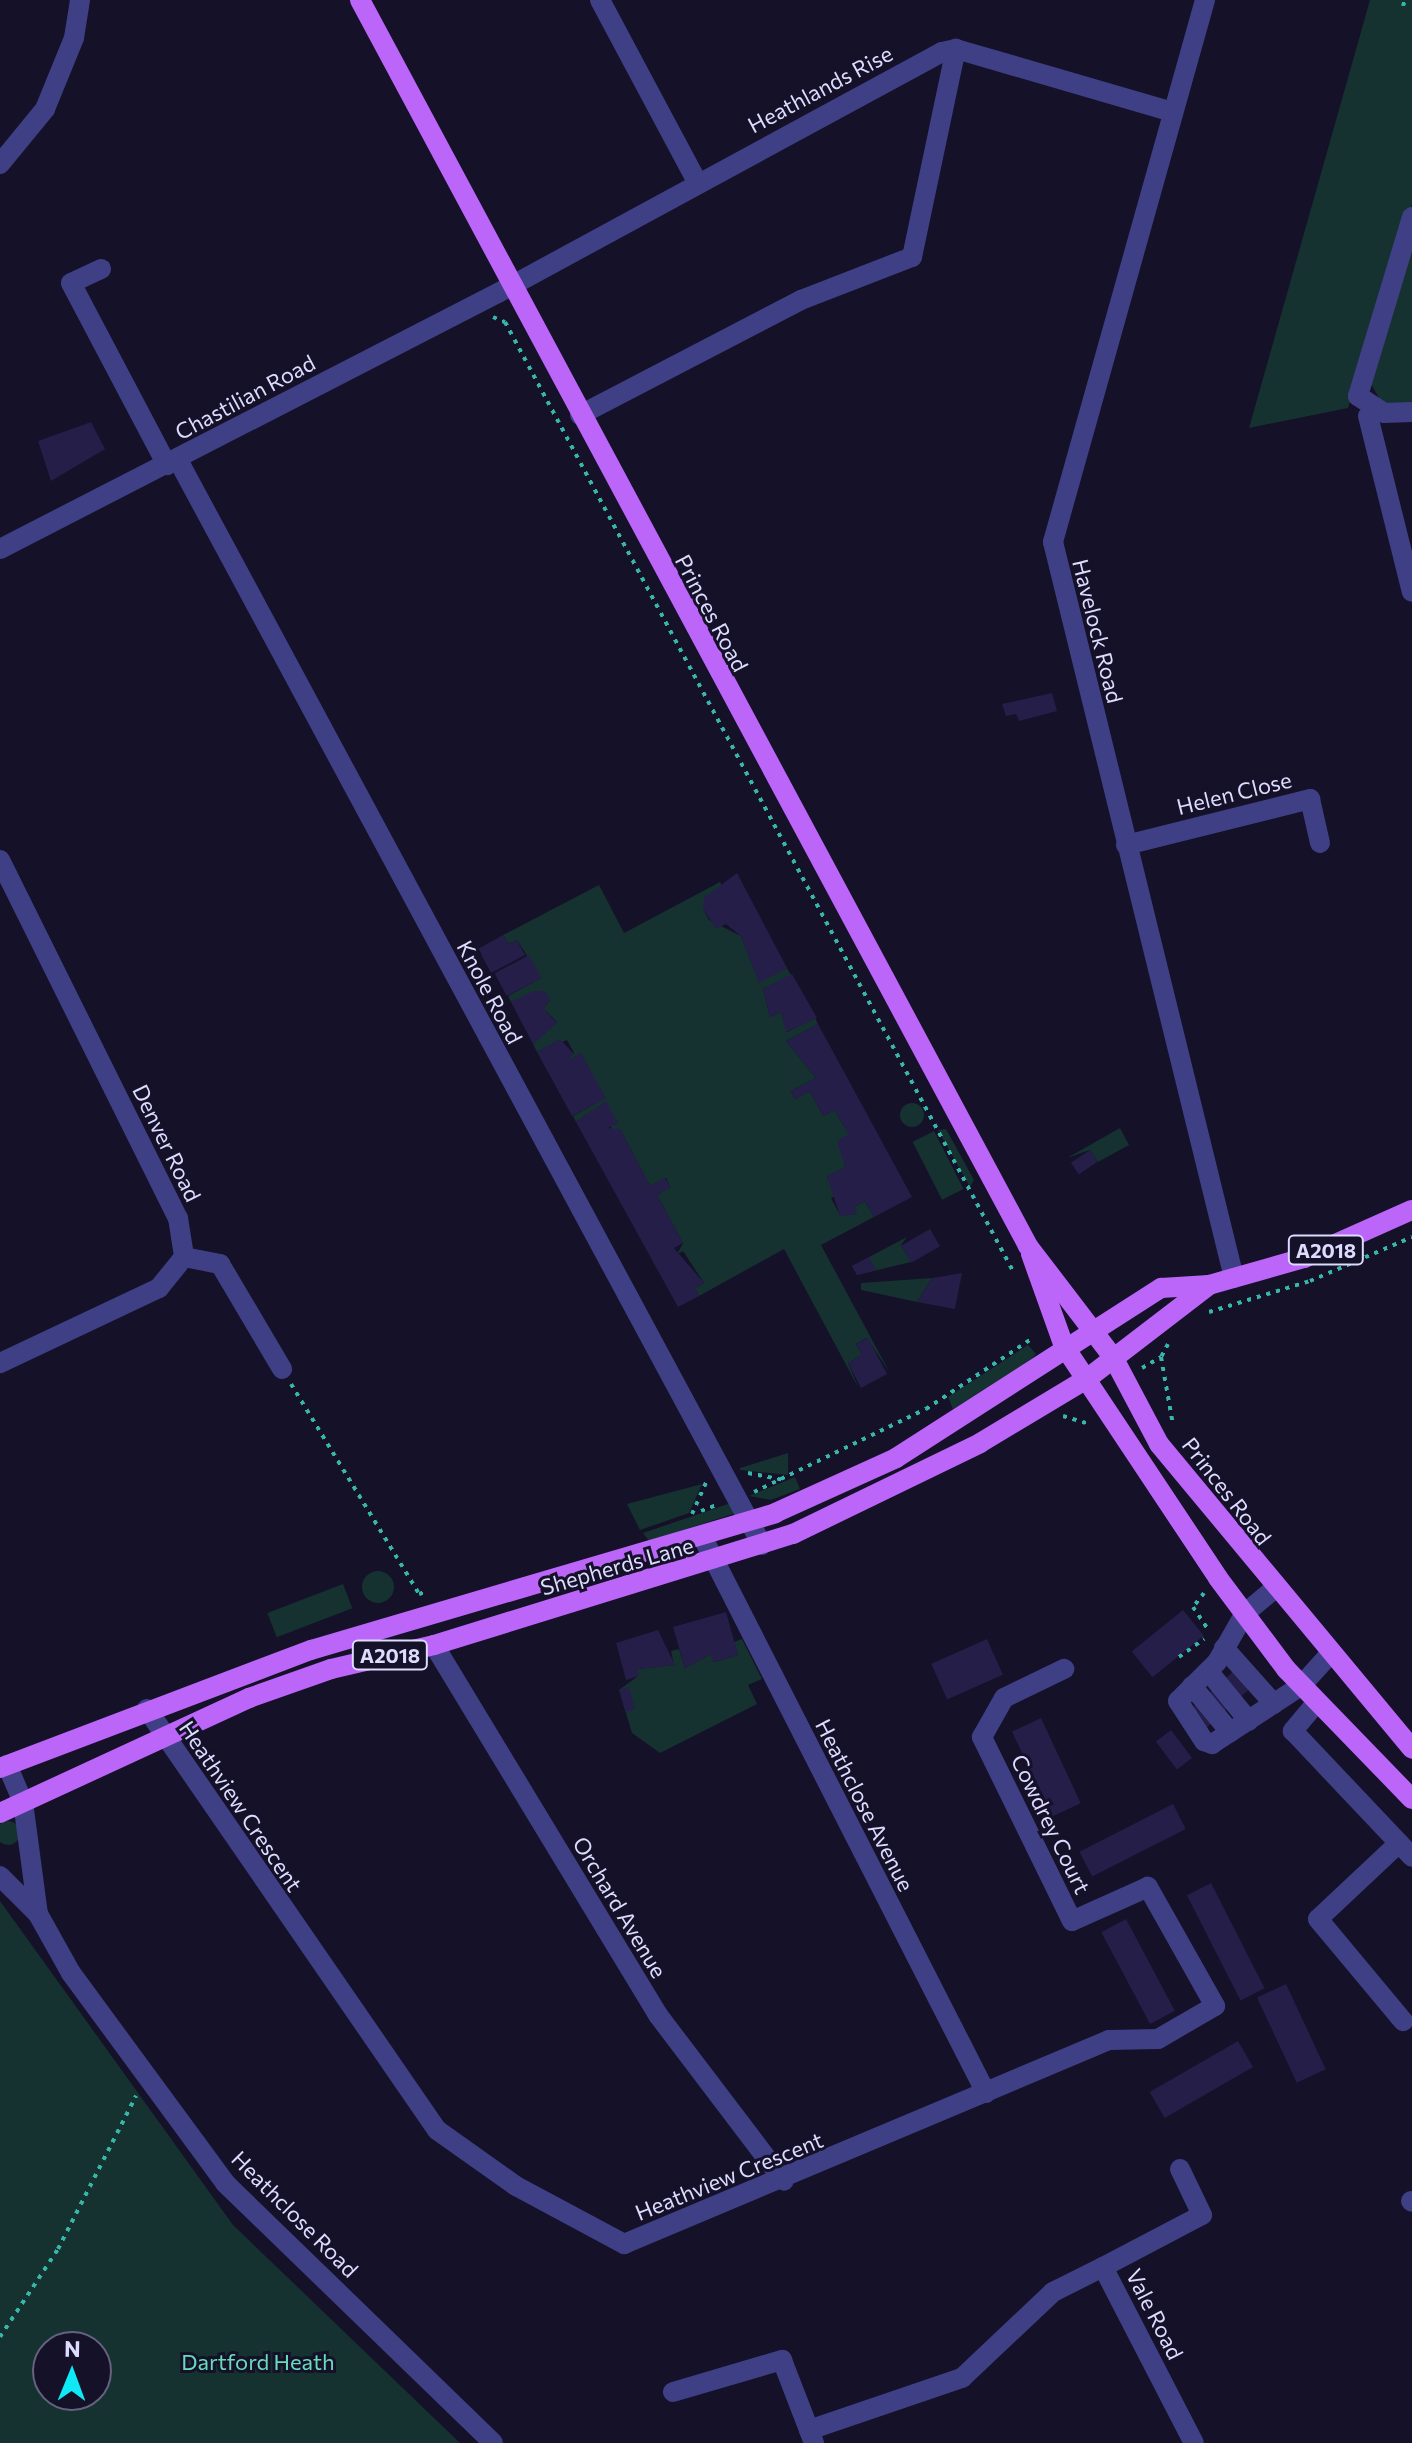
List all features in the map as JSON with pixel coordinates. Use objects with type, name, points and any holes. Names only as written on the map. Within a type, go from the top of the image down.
[{"type":"main road","name":"Princes Road","points":[[360,0],[1028,1246],[1088,1329],[1113,1357],[1159,1444],[1328,1656],[1412,1749]]},
{"type":"main road","name":"Shepherds Lane","points":[[4,1767],[147,1709],[311,1650],[703,1538],[750,1521],[896,1458],[1050,1362],[1064,1346],[1088,1329],[1161,1288],[1209,1285],[1234,1278],[1370,1233],[1412,1210]]},
{"type":"main road","name":"Princes Road","points":[[1028,1246],[1064,1346],[1218,1578],[1302,1685],[1412,1799]]},
{"type":"main road","name":"Shepherds Lane","points":[[0,1813],[164,1737],[331,1669],[434,1645],[715,1563],[899,1487],[1088,1378],[1209,1285]]},
{"type":"street","points":[[0,164],[45,109],[74,38],[80,0]]},
{"type":"street","points":[[600,0],[697,182]]},
{"type":"street","name":"Havelock Road","points":[[1205,0],[1053,542],[1234,1278]]},
{"type":"street","points":[[580,415],[801,300],[912,257],[956,49],[1173,112]]},
{"type":"street","name":"Heathlands Rise","points":[[510,283],[697,182],[956,49]]},
{"type":"street","points":[[1412,217],[1358,396],[1384,413],[1412,412]]},
{"type":"street","name":"Knole Road","points":[[101,269],[71,283],[173,462],[762,1545]]},
{"type":"street","name":"Chastilian Road","points":[[0,549],[173,462],[510,283]]},
{"type":"street","points":[[1368,416],[1407,551],[1412,592]]},
{"type":"street","name":"Helen Close","points":[[1126,845],[1310,799],[1320,843]]},
{"type":"street","name":"Denver Road","points":[[0,860],[178,1218],[184,1257]]},
{"type":"street","points":[[0,1363],[159,1288],[184,1257],[220,1264],[282,1369]]},
{"type":"street","name":"Heathclose Avenue","points":[[703,1538],[986,2093]]},
{"type":"street","points":[[1274,1589],[1245,1613],[1209,1672],[1192,1686],[1230,1732],[1302,1685],[1328,1656]]},
{"type":"street","name":"Orchard Avenue","points":[[434,1645],[658,2015],[784,2181]]},
{"type":"street","points":[[1224,1648],[1274,1704]]},
{"type":"street","name":"Cowdrey Court","points":[[1064,1669],[1004,1698],[982,1737],[1072,1921],[1148,1887],[1215,2006]]},
{"type":"street","points":[[1209,1672],[1249,1721]]},
{"type":"street","points":[[1317,1702],[1293,1731],[1406,1850],[1318,1919],[1403,2021]]},
{"type":"street","name":"Heathview Crescent","points":[[147,1709],[437,2130],[516,2186],[624,2244],[784,2181],[1109,2040],[1158,2039],[1215,2006]]},
{"type":"street","name":"Heathclose Road","points":[[4,1767],[23,1802],[38,1914]]},
{"type":"street","name":"Heathclose Road","points":[[0,1876],[38,1914],[71,1973],[225,2183],[493,2443]]},
{"type":"street","name":"Vale Road","points":[[1180,2169],[1202,2215],[1103,2267],[1194,2443]]},
{"type":"street","points":[[673,2392],[775,2361],[787,2365],[812,2436],[962,2378],[1053,2292],[1103,2267]]},
{"type":"path","points":[[482,319],[505,322],[1023,1288]]},
{"type":"path","points":[[282,1369],[419,1594]]},
{"type":"path","points":[[1057,1415],[1094,1426]]},
{"type":"path","points":[[748,1494],[737,1473],[783,1480]]},
{"type":"path","points":[[692,1514],[704,1482],[715,1478]]},
{"type":"path","points":[[1179,1657],[1210,1630],[1193,1607],[1218,1578]]},
{"type":"path","points":[[0,2337],[58,2249],[131,2101],[153,2083]]},
{"type":"green space","points":[[1370,0],[1412,0],[1412,204],[1348,408],[1249,428]]},
{"type":"green space","points":[[1412,233],[1412,407],[1385,408],[1368,379]]},
{"type":"green space","points":[[720,882],[723,888],[703,909],[709,920],[741,936],[759,982],[787,968],[791,975],[763,989],[770,1017],[781,1012],[787,1032],[815,1018],[818,1024],[786,1041],[816,1078],[791,1091],[795,1099],[810,1091],[823,1116],[834,1110],[849,1134],[845,1167],[827,1177],[837,1195],[831,1198],[840,1215],[857,1214],[854,1207],[865,1201],[874,1217],[821,1245],[890,1373],[867,1338],[856,1344],[862,1355],[848,1363],[859,1389],[784,1249],[699,1296],[695,1288],[704,1283],[683,1251],[677,1254],[683,1243],[657,1195],[670,1187],[666,1178],[650,1186],[620,1129],[612,1133],[606,1102],[576,1122],[573,1116],[605,1098],[563,1063],[574,1053],[567,1040],[537,1052],[533,1044],[557,1022],[543,1008],[550,1001],[544,991],[511,1002],[508,996],[541,978],[517,940],[509,944],[503,935],[599,885],[624,933]]},
{"type":"green space","points":[[912,1103],[921,1106],[924,1115],[921,1124],[912,1127],[903,1124],[900,1115],[903,1106]]},
{"type":"green space","points":[[1120,1128],[1129,1145],[1098,1162],[1090,1150],[1067,1158]]},
{"type":"green space","points":[[946,1129],[974,1180],[970,1187],[938,1130]]},
{"type":"green space","points":[[934,1131],[964,1189],[942,1200],[913,1142]]},
{"type":"green space","points":[[907,1237],[901,1245],[911,1262],[857,1275],[852,1266]]},
{"type":"green space","points":[[932,1278],[917,1302],[861,1290],[861,1283]]},
{"type":"green space","points":[[1028,1345],[1036,1354],[1030,1360],[953,1409],[948,1397]]},
{"type":"green space","points":[[788,1453],[788,1475],[740,1470],[740,1468]]},
{"type":"green space","points":[[795,1477],[800,1489],[771,1500],[749,1496]]},
{"type":"green space","points":[[702,1484],[689,1513],[640,1530],[627,1504]]},
{"type":"green space","points":[[734,1502],[736,1513],[649,1541],[643,1533]]},
{"type":"green space","points":[[378,1571],[389,1576],[394,1587],[389,1598],[378,1603],[367,1598],[362,1587],[367,1576]]},
{"type":"green space","points":[[343,1584],[352,1608],[277,1637],[267,1613]]},
{"type":"green space","points":[[742,1639],[762,1679],[748,1685],[757,1704],[660,1753],[632,1733],[619,1690],[638,1676],[637,1669],[674,1665],[671,1651],[679,1649],[685,1668],[711,1654],[714,1662],[738,1655],[734,1642]]},
{"type":"green space","points":[[8,1821],[16,1825],[20,1833],[16,1841],[8,1845],[0,1841],[-4,1833],[0,1825]]},
{"type":"green space","name":"Dartford Heath","points":[[0,1901],[233,2225],[460,2443],[0,2443]]},
{"type":"building","points":[[91,422],[105,449],[51,481],[38,441]]},
{"type":"building","points":[[1052,693],[1057,711],[1019,721],[1016,714],[1006,716],[1002,704]]},
{"type":"building","points":[[737,873],[787,968],[759,983],[741,936],[726,924],[716,929],[703,909],[704,898]]},
{"type":"building","points":[[503,935],[509,944],[517,940],[525,955],[491,973],[478,949]]},
{"type":"building","points":[[529,955],[541,978],[507,996],[495,973]]},
{"type":"building","points":[[792,974],[817,1018],[786,1032],[781,1012],[770,1017],[763,989]]},
{"type":"building","points":[[534,991],[545,991],[550,1001],[543,1008],[557,1023],[533,1044],[511,1002]]},
{"type":"building","points":[[818,1024],[912,1197],[874,1217],[865,1201],[854,1207],[857,1214],[840,1216],[827,1176],[845,1167],[837,1141],[849,1134],[834,1110],[823,1116],[810,1091],[795,1099],[791,1091],[816,1078],[786,1041]]},
{"type":"building","points":[[560,1039],[574,1054],[563,1063],[581,1053],[606,1098],[572,1116],[537,1052]]},
{"type":"building","points":[[606,1101],[618,1123],[608,1128],[620,1129],[650,1186],[665,1178],[670,1187],[657,1195],[683,1243],[674,1248],[704,1283],[695,1288],[699,1296],[678,1307],[576,1122]]},
{"type":"building","points":[[1090,1150],[1098,1162],[1079,1174],[1071,1163]]},
{"type":"building","points":[[930,1229],[940,1246],[911,1263],[901,1246]]},
{"type":"building","points":[[869,1257],[876,1270],[857,1275],[852,1266]]},
{"type":"building","points":[[962,1273],[955,1309],[917,1302],[932,1278]]},
{"type":"building","points":[[868,1338],[887,1374],[861,1388],[848,1363],[862,1355],[856,1344]]},
{"type":"building","points":[[1183,1610],[1204,1636],[1152,1677],[1132,1652]]},
{"type":"building","points":[[726,1612],[738,1655],[713,1662],[711,1654],[685,1668],[673,1627]]},
{"type":"building","points":[[658,1630],[675,1665],[637,1669],[639,1676],[626,1680],[616,1643]]},
{"type":"building","points":[[987,1639],[1003,1675],[947,1699],[931,1664]]},
{"type":"building","points":[[1247,1659],[1263,1677],[1198,1736],[1182,1718]]},
{"type":"building","points":[[629,1687],[635,1709],[625,1712],[619,1690]]},
{"type":"building","points":[[1041,1718],[1081,1803],[1052,1817],[1012,1732]]},
{"type":"building","points":[[1171,1730],[1192,1758],[1177,1769],[1156,1741]]},
{"type":"building","points":[[1173,1804],[1186,1829],[1092,1877],[1079,1852]]},
{"type":"building","points":[[1211,1883],[1265,1988],[1241,2000],[1187,1895]]},
{"type":"building","points":[[1126,1919],[1175,2011],[1150,2024],[1101,1932]]},
{"type":"building","points":[[1286,1984],[1326,2069],[1297,2083],[1257,1998]]},
{"type":"building","points":[[1238,2041],[1253,2067],[1165,2118],[1150,2092]]}]
